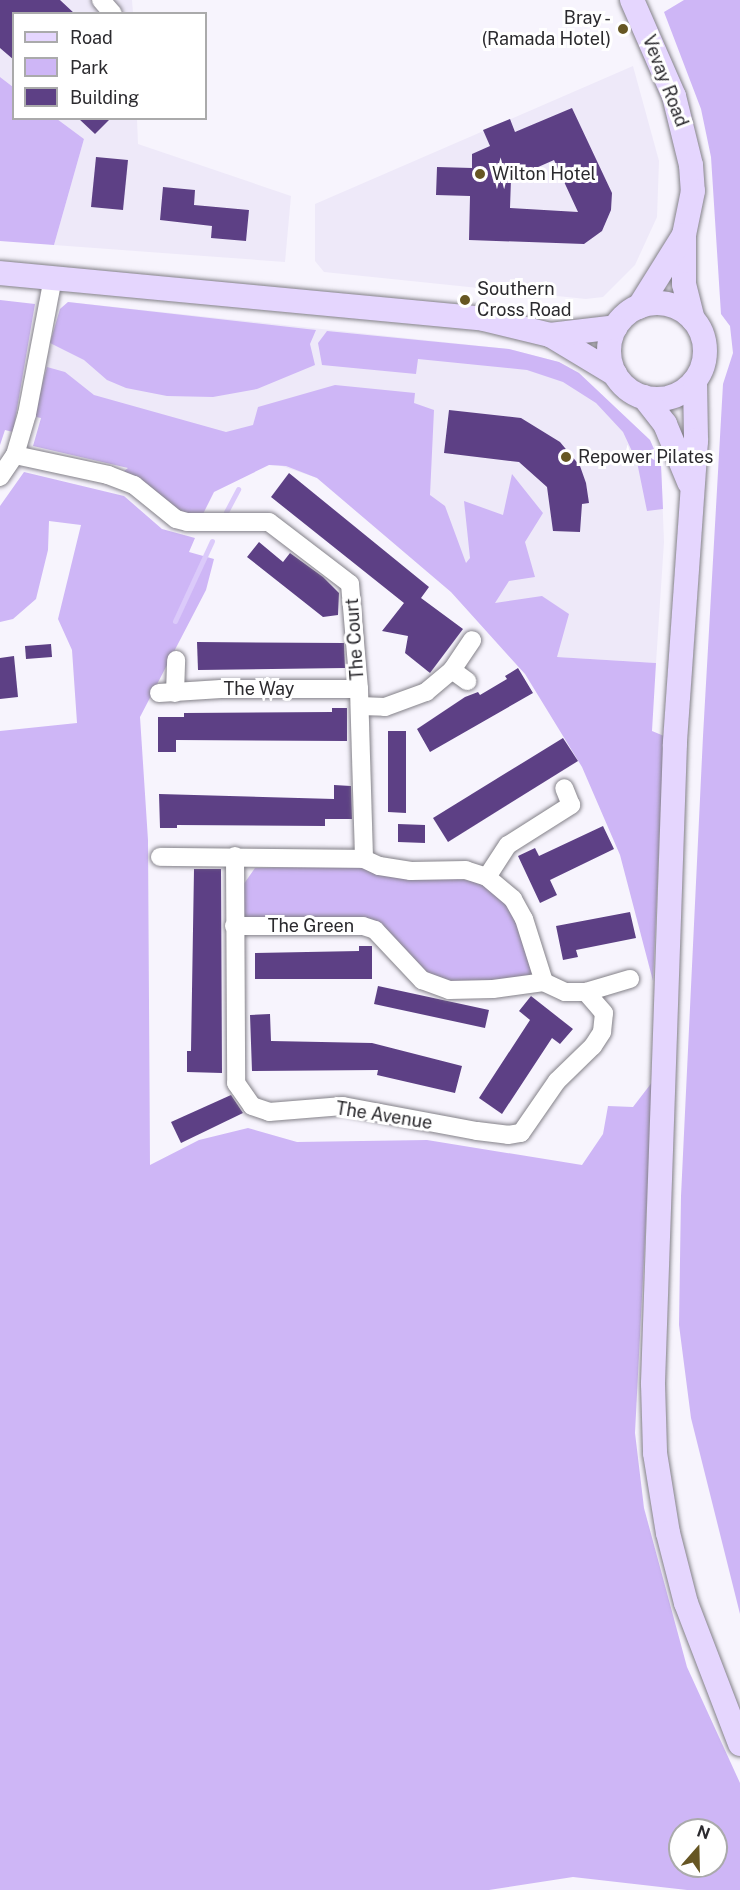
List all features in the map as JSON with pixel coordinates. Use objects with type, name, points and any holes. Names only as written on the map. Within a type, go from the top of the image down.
[{"type":"main road","name":"Vevay Road","points":[[632,0],[674,96],[686,138],[693,191],[684,235],[684,284],[693,319]]},
{"type":"main road","name":"Vevay Road","points":[[639,307],[684,235]]},
{"type":"main road","points":[[0,273],[484,319],[550,335],[615,374],[632,391],[644,397],[665,424],[690,484]]},
{"type":"main road","points":[[615,374],[609,346],[616,327],[639,307],[666,304],[693,319],[705,346],[702,368],[695,381],[675,395],[644,397]]},
{"type":"main road","points":[[550,335],[616,327]]},
{"type":"main road","points":[[695,381],[696,441],[690,484],[675,743],[668,1011],[653,1318],[655,1453],[668,1533],[686,1603],[740,1744]]},
{"type":"street","points":[[101,0],[111,12]]},
{"type":"street","points":[[0,477],[15,455],[27,414],[53,278]]},
{"type":"street","name":"The Court","points":[[15,455],[108,475],[134,485],[171,515],[187,522],[269,522],[282,530],[350,584],[359,697]]},
{"type":"street","name":"The Way","points":[[176,660],[167,693],[221,688],[359,697],[385,706],[408,701],[460,675],[472,640]]},
{"type":"street","points":[[359,697],[371,862]]},
{"type":"street","points":[[487,876],[508,845],[575,812],[564,788]]},
{"type":"street","points":[[160,857],[235,856],[371,862],[411,871],[466,870],[487,876],[513,898],[524,919],[544,982],[565,992],[586,992],[630,979]]},
{"type":"street","name":"The Avenue","points":[[235,856],[236,1083],[252,1106],[269,1112],[343,1106],[467,1130],[508,1135],[522,1133],[557,1081],[593,1046],[602,1032],[604,1012],[586,992]]},
{"type":"street","name":"The Green","points":[[234,926],[363,926],[375,930],[422,980],[449,990],[522,987],[544,982]]},
{"type":"shaded area","points":[[0,0],[132,0],[133,12],[12,12],[12,86],[0,77]]},
{"type":"shaded area","points":[[633,66],[659,161],[657,217],[635,265],[603,297],[586,299],[324,272],[315,261],[315,204]]},
{"type":"shaded area","points":[[58,120],[137,120],[138,144],[291,196],[285,262],[54,245],[84,139]]},
{"type":"shaded area","points":[[68,302],[509,349],[559,362],[579,373],[650,440],[661,465],[664,542],[656,663],[509,654],[451,592],[317,478],[40,385],[60,309]]},
{"type":"green space","points":[[684,0],[740,0],[740,1614],[691,1418],[679,1325],[681,1196],[703,736],[723,384],[733,353],[730,326],[721,314],[711,157],[701,109],[664,12]]},
{"type":"green space","points":[[0,77],[12,86],[12,120],[58,120],[84,139],[54,245],[0,241]]},
{"type":"green space","points":[[0,300],[35,304],[13,432],[5,430],[0,445]]},
{"type":"green space","points":[[68,302],[316,330],[310,344],[315,365],[257,389],[213,397],[167,396],[126,388],[107,380],[84,360],[50,343],[60,309]]},
{"type":"green space","points":[[327,331],[509,349],[559,362],[579,373],[650,440],[661,465],[663,509],[647,511],[637,462],[623,432],[596,403],[563,382],[527,370],[418,359],[416,374],[322,365],[318,343]]},
{"type":"green space","points":[[47,367],[65,372],[94,395],[226,432],[253,425],[258,407],[335,385],[415,393],[414,403],[434,410],[430,495],[445,506],[466,563],[470,558],[464,501],[503,515],[512,474],[543,513],[525,542],[535,577],[509,581],[495,603],[542,596],[569,614],[557,657],[656,663],[652,731],[664,736],[653,981],[620,855],[582,767],[525,674],[451,592],[317,478],[286,466],[269,465],[214,492],[202,516],[178,511],[147,484],[124,471],[128,468],[33,446],[41,418],[36,417],[28,436]]},
{"type":"green space","points":[[24,472],[124,496],[162,529],[195,538],[189,552],[214,559],[206,590],[140,717],[148,840],[150,1165],[199,1140],[248,1128],[297,1142],[427,1140],[582,1165],[603,1134],[608,1106],[633,1107],[653,1081],[635,1433],[644,1508],[687,1667],[740,1783],[740,1890],[687,1890],[573,1877],[489,1890],[0,1890],[0,731],[77,723],[72,650],[58,619],[81,525],[49,521],[48,550],[36,599],[13,619],[0,622],[0,506]]},
{"type":"green space","points":[[359,866],[480,882],[503,899],[521,929],[532,974],[528,979],[455,982],[429,977],[381,930],[243,917],[241,888],[255,868]]},
{"type":"building","points":[[0,0],[60,0],[73,12],[12,12],[12,58],[0,48]]},
{"type":"building","name":"Wilton Hotel","points":[[572,108],[612,193],[611,210],[602,231],[584,244],[469,240],[470,196],[436,195],[437,167],[472,168],[472,154],[490,146],[483,130],[510,119],[515,132]],"holes":[[[554,160],[578,212],[510,208],[511,179]]]},
{"type":"building","points":[[80,120],[109,120],[95,134]]},
{"type":"building","points":[[96,157],[128,160],[123,210],[91,207]]},
{"type":"building","points":[[163,187],[195,190],[194,205],[249,210],[246,241],[211,238],[212,226],[160,220]]},
{"type":"building","points":[[449,410],[521,418],[560,442],[580,466],[586,483],[589,503],[582,504],[580,532],[553,531],[547,487],[519,462],[444,453]]},
{"type":"building","points":[[289,473],[429,587],[421,598],[463,629],[430,673],[405,653],[408,636],[382,631],[404,603],[271,497]]},
{"type":"building","points":[[259,542],[283,562],[290,553],[323,577],[339,593],[338,615],[323,617],[247,557]]},
{"type":"building","points":[[197,642],[344,643],[345,668],[198,670]]},
{"type":"building","points":[[51,644],[52,657],[26,659],[25,646]]},
{"type":"building","points":[[14,656],[18,697],[0,699],[0,658]]},
{"type":"building","points":[[518,668],[533,693],[430,752],[417,729],[465,697],[478,692],[480,695],[507,679],[505,676]]},
{"type":"building","points":[[332,708],[347,708],[347,741],[176,740],[176,752],[158,752],[158,717],[184,717],[184,713],[332,712]]},
{"type":"building","points":[[388,731],[406,731],[406,813],[388,812]]},
{"type":"building","points":[[563,738],[578,761],[448,842],[433,818]]},
{"type":"building","points":[[334,785],[351,786],[352,819],[325,819],[325,826],[177,825],[177,828],[160,828],[159,794],[334,799]]},
{"type":"building","points":[[398,824],[425,825],[425,843],[398,842]]},
{"type":"building","points":[[603,826],[614,849],[550,880],[557,895],[540,903],[518,856],[535,848],[539,856]]},
{"type":"building","points":[[194,869],[221,869],[222,1073],[187,1072],[187,1051],[191,1051]]},
{"type":"building","points":[[630,912],[636,938],[576,950],[578,957],[563,960],[556,926]]},
{"type":"building","points":[[359,946],[372,946],[372,979],[255,979],[255,953],[359,951]]},
{"type":"building","points":[[378,986],[489,1010],[485,1028],[374,1004]]},
{"type":"building","points":[[531,996],[573,1029],[560,1044],[552,1038],[502,1114],[479,1098],[530,1020],[519,1011]]},
{"type":"building","points":[[270,1014],[271,1041],[372,1043],[462,1066],[455,1093],[377,1075],[378,1070],[252,1071],[250,1015]]},
{"type":"building","points":[[231,1095],[243,1113],[181,1143],[171,1122]]},
{"type":"waterway","points":[[226,512],[238,489]]},
{"type":"waterway","points":[[175,621],[212,541]]},
{"type":"place","name":"Bray - (Ramada Hotel)","points":[[623,29]]},
{"type":"place","name":"Wilton Hotel","points":[[480,174]]},
{"type":"place","name":"Southern Cross Road","points":[[465,300]]},
{"type":"place","name":"Repower Pilates","points":[[566,457]]}]
